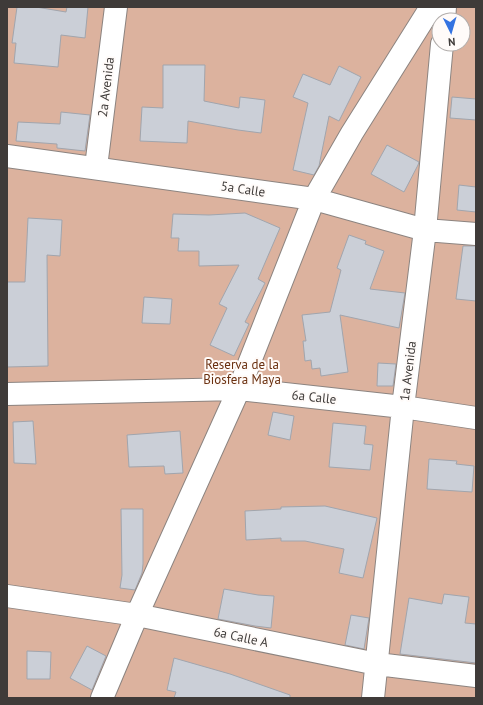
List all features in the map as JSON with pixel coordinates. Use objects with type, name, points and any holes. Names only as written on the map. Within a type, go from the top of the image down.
[{"type":"street","name":"2a Avenida","points":[[96,167],[116,7]]},
{"type":"street","points":[[102,698],[137,615],[239,389],[314,199],[352,133],[431,7]]},
{"type":"street","name":"1a Avenida","points":[[373,698],[403,407],[425,230],[441,52]]},
{"type":"street","name":"5a Calle","points":[[7,156],[96,167],[314,199],[425,230],[476,234]]},
{"type":"street","name":"6a Calle","points":[[7,394],[239,389],[403,407],[476,418]]},
{"type":"street","name":"6a Calle A","points":[[7,596],[137,615],[377,664],[476,676]]},
{"type":"green space","name":"Reserva de la Biosfera Maya","points":[[7,7],[476,7],[476,698],[7,698]]},
{"type":"building","points":[[17,7],[36,7],[66,12],[67,7],[88,7],[85,38],[61,35],[58,67],[14,63],[16,43],[12,43]]},
{"type":"building","points":[[163,65],[205,65],[204,101],[239,108],[240,97],[265,100],[261,133],[188,121],[187,143],[140,141],[142,107],[163,108]]},
{"type":"building","points":[[339,66],[361,77],[339,121],[329,116],[319,166],[314,175],[293,170],[308,103],[293,97],[303,74],[330,85]]},
{"type":"building","points":[[452,97],[476,99],[476,120],[450,118]]},
{"type":"building","points":[[61,112],[90,115],[85,151],[57,148],[57,144],[16,141],[18,122],[60,124]]},
{"type":"building","points":[[387,145],[419,162],[404,192],[371,174]]},
{"type":"building","points":[[459,185],[476,187],[476,212],[457,210]]},
{"type":"building","points":[[245,213],[280,228],[258,279],[265,283],[245,322],[249,324],[234,356],[210,345],[227,308],[219,304],[239,265],[199,266],[199,251],[178,251],[179,238],[171,238],[173,214],[209,215]]},
{"type":"building","points":[[28,218],[62,220],[60,256],[47,255],[48,366],[7,367],[7,282],[25,282]]},
{"type":"building","points":[[349,235],[366,241],[365,244],[384,251],[370,289],[405,293],[399,328],[340,315],[348,372],[321,376],[320,368],[312,369],[311,360],[305,361],[303,341],[306,341],[302,315],[330,312],[341,270],[337,268]]},
{"type":"building","points":[[463,246],[476,246],[476,301],[456,299]]},
{"type":"building","points":[[144,297],[172,299],[170,324],[142,323]]},
{"type":"building","points":[[378,363],[396,364],[393,386],[377,386]]},
{"type":"building","points":[[273,412],[294,416],[290,440],[268,435]]},
{"type":"building","points":[[33,421],[36,464],[14,463],[13,422]]},
{"type":"building","points":[[333,423],[366,426],[364,444],[373,445],[370,470],[329,467]]},
{"type":"building","points":[[180,431],[183,473],[165,474],[164,466],[129,467],[127,435]]},
{"type":"building","points":[[429,459],[457,461],[456,464],[474,466],[472,492],[427,489]]},
{"type":"building","points":[[325,506],[377,518],[363,578],[339,573],[344,549],[305,541],[281,541],[281,538],[246,540],[245,511],[281,509],[281,507]]},
{"type":"building","points":[[121,509],[143,509],[143,564],[142,573],[135,590],[120,588],[122,575]]},
{"type":"building","points":[[224,589],[258,595],[274,596],[271,628],[218,619]]},
{"type":"building","points":[[444,594],[469,597],[465,623],[476,624],[476,663],[400,654],[409,598],[442,604]]},
{"type":"building","points":[[351,615],[369,618],[364,649],[345,645]]},
{"type":"building","points":[[87,646],[106,656],[92,690],[70,678]]},
{"type":"building","points":[[27,651],[51,652],[50,679],[27,679]]},
{"type":"building","points":[[174,658],[230,674],[290,695],[290,698],[174,698],[176,692],[167,690]]}]
